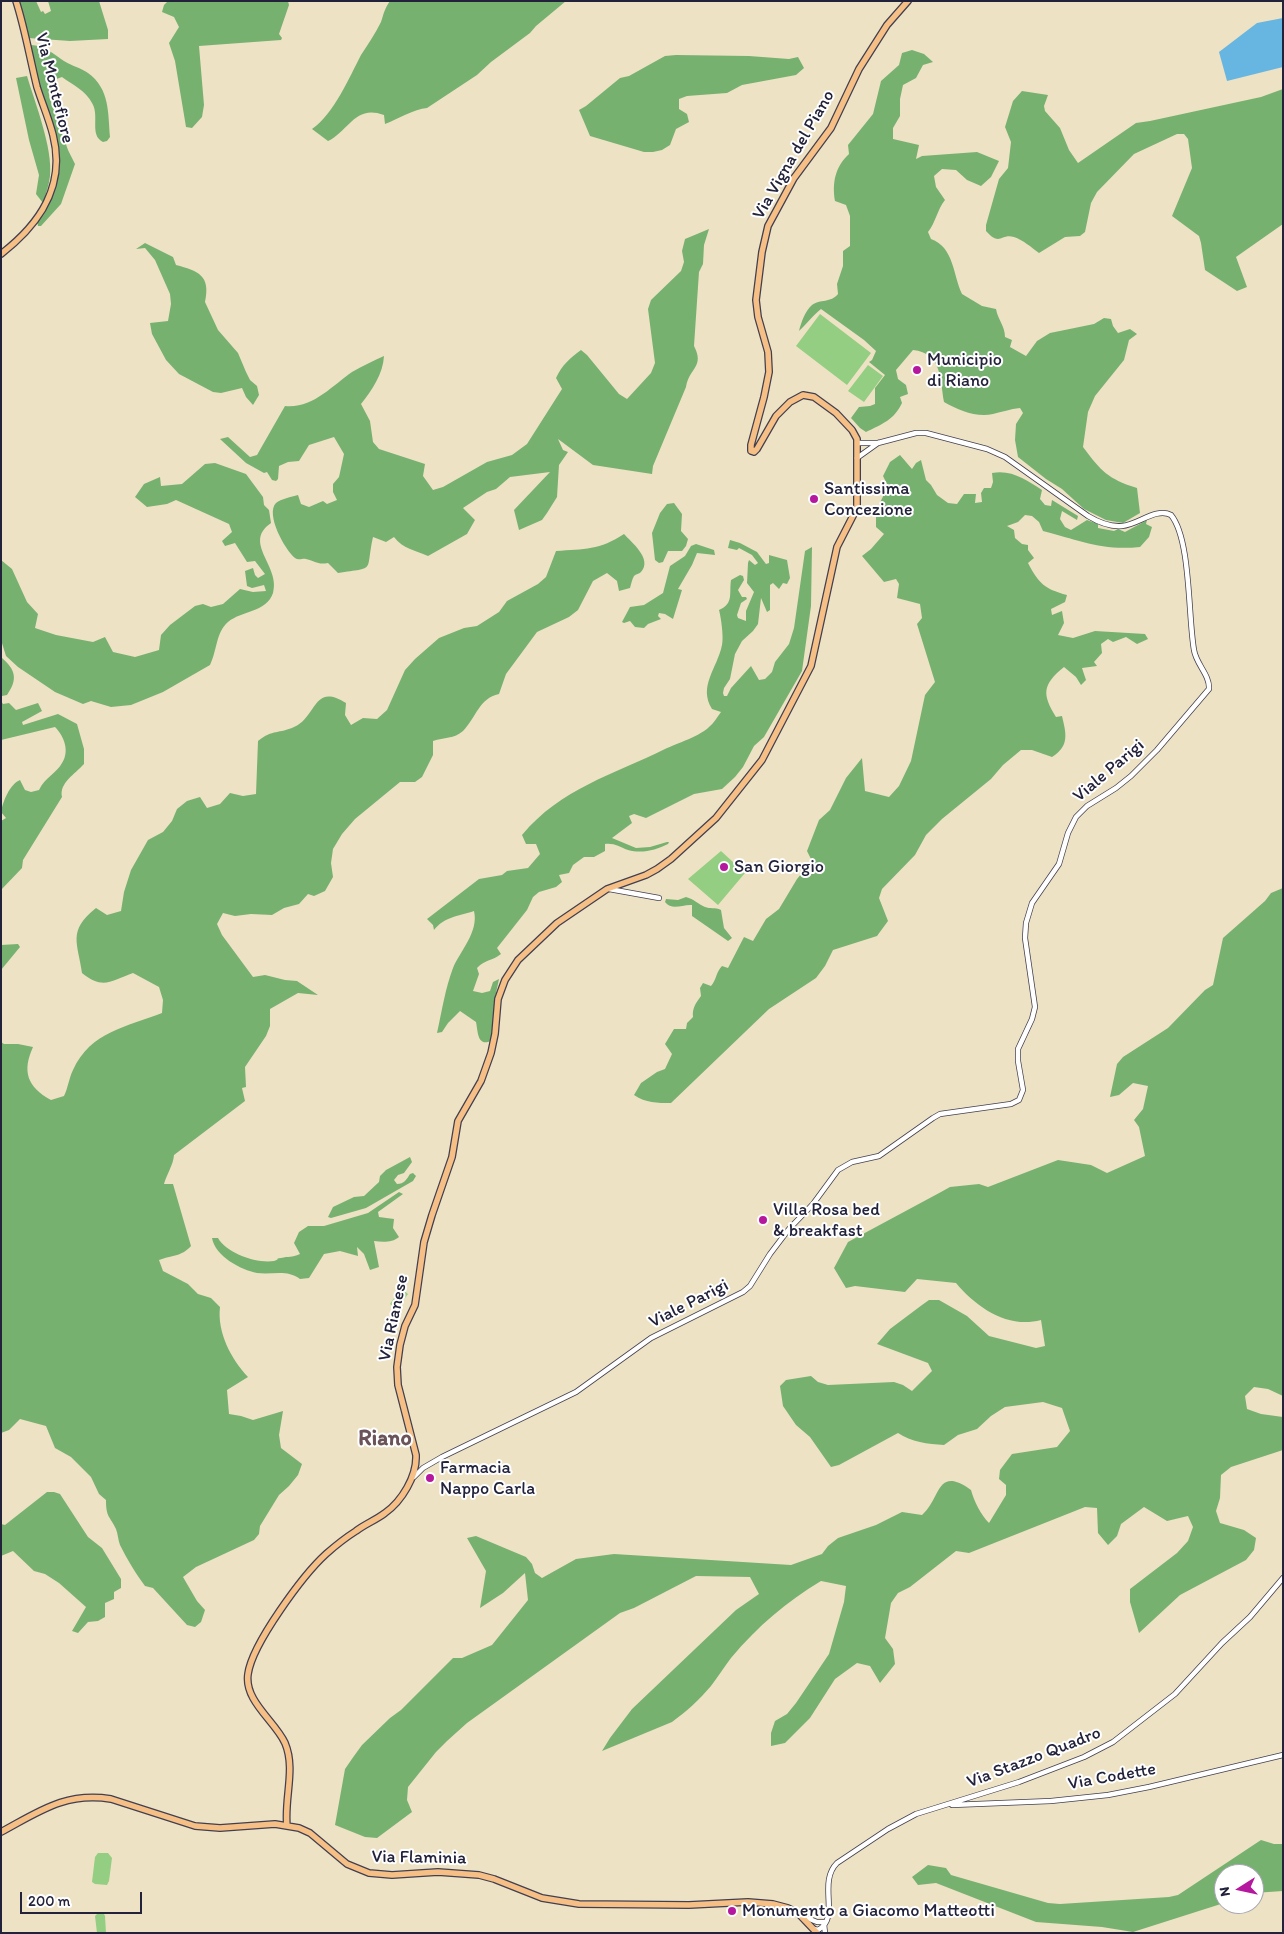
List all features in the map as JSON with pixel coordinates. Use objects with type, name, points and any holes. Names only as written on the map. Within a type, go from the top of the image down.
[{"type":"main road","name":"Via Montefiore","points":[[1,254],[22,236],[38,217],[50,195],[55,171],[56,154],[53,136],[38,91],[16,1]]},
{"type":"main road","name":"Via Vigna del Piano","points":[[857,443],[852,430],[836,413],[814,397],[803,395],[795,398],[772,421],[757,449],[754,452],[751,451],[766,391],[769,368],[767,349],[757,313],[757,296],[763,246],[772,217],[801,167],[828,132],[865,59],[887,26],[908,1]]},
{"type":"main road","name":"Via Rianese","points":[[287,1826],[286,1801],[290,1769],[288,1752],[282,1737],[250,1690],[247,1680],[251,1664],[276,1618],[320,1561],[348,1536],[389,1510],[411,1480],[416,1453],[398,1385],[399,1349],[404,1328],[415,1304],[424,1242],[452,1157],[458,1119],[481,1080],[492,1053],[501,989],[506,977],[518,960],[550,929],[607,889],[648,874],[671,859],[719,814],[762,760],[811,666],[836,549],[858,506],[857,443]]},
{"type":"main road","name":"Via Flaminia","points":[[1,1832],[56,1804],[70,1799],[87,1797],[111,1799],[181,1823],[199,1827],[220,1828],[272,1824],[287,1826],[308,1832],[347,1864],[370,1873],[392,1875],[438,1872],[476,1874],[542,1898],[579,1904],[695,1905],[758,1902],[788,1908],[801,1916],[816,1931]]},
{"type":"street","name":"Viale Parigi","points":[[411,1480],[423,1468],[442,1457],[580,1390],[656,1335],[743,1292],[750,1286],[787,1231],[817,1199],[832,1176],[844,1166],[879,1156],[940,1114],[1011,1104],[1019,1100],[1023,1090],[1018,1049],[1032,1019],[1035,1007],[1025,938],[1026,923],[1032,903],[1058,866],[1069,828],[1076,817],[1087,806],[1122,783],[1144,763],[1206,693],[1210,686],[1194,652],[1184,547],[1178,528],[1171,515],[1164,513],[1155,514],[1125,526],[1107,524],[1091,518],[1008,459],[987,449],[923,432],[878,443]]},
{"type":"street","points":[[857,443],[878,443]]},
{"type":"street","points":[[858,458],[878,443]]},
{"type":"street","points":[[607,889],[659,898]]},
{"type":"street","name":"Via Stazzo Quadro","points":[[824,1922],[829,1914],[828,1883],[835,1866],[903,1821],[922,1812],[1028,1778],[1087,1755],[1118,1738],[1175,1694],[1222,1643],[1250,1617],[1283,1578]]},
{"type":"street","name":"Via Codette","points":[[944,1806],[1051,1801],[1108,1795],[1283,1755]]},
{"type":"street","points":[[801,1916],[817,1922],[824,1922]]},
{"type":"street","points":[[816,1931],[822,1928],[824,1922]]},
{"type":"street","points":[[824,1922],[825,1933]]},
{"type":"green space","points":[[18,1],[36,1],[41,12],[43,11],[45,14],[51,11],[48,1],[99,1],[108,30],[108,39],[70,41],[28,38],[28,31]]},
{"type":"green space","points":[[168,1],[288,1],[289,5],[279,34],[282,38],[281,40],[199,46],[204,105],[202,117],[192,128],[186,127],[175,61],[169,43],[179,27],[174,17],[162,12],[164,5]]},
{"type":"green space","points":[[390,1],[566,1],[530,33],[477,75],[427,108],[411,112],[385,124],[384,115],[366,113],[353,120],[328,141],[312,129],[334,105],[379,26]]},
{"type":"green space","points":[[29,45],[39,46],[48,50],[67,63],[85,71],[95,79],[104,94],[108,110],[110,137],[107,141],[103,142],[99,139],[95,130],[94,108],[83,92],[62,77],[51,81],[49,96],[68,150],[75,164],[61,204],[41,226],[38,226],[37,221],[47,206],[58,162]]},
{"type":"green space","points":[[912,50],[924,54],[933,62],[923,65],[916,78],[903,85],[900,99],[900,116],[893,128],[893,139],[919,145],[916,159],[922,156],[977,152],[999,161],[991,177],[981,186],[967,180],[956,170],[942,169],[934,176],[936,187],[945,200],[928,232],[931,239],[939,243],[949,255],[962,294],[982,306],[996,309],[1005,337],[1012,340],[1010,347],[1026,356],[1037,341],[1050,333],[1094,324],[1104,318],[1111,319],[1118,333],[1130,329],[1137,334],[1129,340],[1124,360],[1095,396],[1088,412],[1083,447],[1106,473],[1119,481],[1137,488],[1140,513],[1123,523],[1106,520],[1084,509],[1062,489],[1018,457],[1015,440],[1016,424],[1023,413],[1020,408],[981,415],[961,410],[944,402],[938,368],[930,356],[922,352],[913,350],[896,370],[898,379],[906,385],[908,394],[900,397],[902,403],[899,409],[887,421],[866,432],[851,418],[859,407],[875,404],[875,388],[885,375],[869,362],[876,351],[821,309],[799,331],[805,314],[812,305],[832,299],[838,294],[837,284],[843,266],[843,251],[850,246],[850,216],[846,205],[835,201],[834,182],[840,164],[849,154],[848,145],[873,114],[881,81],[899,65],[902,53]]},
{"type":"green space","points":[[665,56],[749,56],[789,59],[798,57],[804,68],[796,75],[742,85],[727,93],[687,96],[679,99],[679,109],[687,114],[689,122],[676,129],[670,145],[662,150],[644,152],[590,136],[579,110],[620,78],[629,76]]},
{"type":"green space","points":[[27,76],[49,152],[50,176],[43,203],[36,194],[39,175],[29,140],[16,78]]},
{"type":"green space","points":[[1283,89],[1283,224],[1236,257],[1247,287],[1237,291],[1205,270],[1199,236],[1172,216],[1192,168],[1188,139],[1184,134],[1177,134],[1134,154],[1097,192],[1091,203],[1085,232],[1080,236],[1065,237],[1039,253],[1017,238],[1010,236],[998,239],[986,231],[999,179],[1008,168],[1011,142],[1005,127],[1013,101],[1022,91],[1048,95],[1044,106],[1045,111],[1060,128],[1069,150],[1078,163],[1136,123],[1261,97]]},
{"type":"green space","points":[[709,229],[704,245],[703,264],[699,272],[694,346],[698,359],[653,466],[652,474],[593,465],[558,439],[563,450],[568,452],[559,465],[557,497],[542,520],[519,530],[514,510],[550,472],[510,477],[496,489],[487,492],[463,508],[475,520],[467,534],[428,556],[405,547],[394,537],[386,542],[373,537],[367,566],[359,570],[338,573],[328,563],[295,558],[286,548],[278,532],[273,515],[273,508],[276,503],[298,495],[301,504],[309,507],[323,501],[327,504],[337,500],[333,492],[333,484],[339,477],[344,454],[334,437],[309,445],[299,461],[288,462],[279,466],[278,479],[276,481],[272,480],[267,472],[264,473],[246,463],[220,439],[228,437],[250,457],[257,455],[285,406],[295,406],[313,400],[352,372],[384,356],[379,375],[361,404],[370,421],[373,442],[379,449],[425,464],[423,476],[433,490],[443,487],[487,462],[512,455],[527,444],[562,389],[556,378],[558,373],[581,350],[619,394],[627,399],[651,373],[655,363],[648,309],[651,300],[681,271],[684,262],[682,251],[685,239]]},
{"type":"green space","points":[[145,243],[173,257],[176,265],[196,272],[204,280],[206,286],[205,302],[218,330],[238,353],[250,380],[257,386],[259,395],[253,405],[246,397],[242,388],[221,393],[213,392],[179,374],[166,360],[152,334],[150,323],[168,321],[171,304],[170,294],[155,260],[145,248],[136,249]]},
{"type":"green space","points":[[820,314],[871,353],[847,385],[796,346]]},
{"type":"green space","points":[[868,365],[883,376],[864,402],[848,391]]},
{"type":"green space","points":[[900,455],[912,469],[921,460],[926,480],[937,495],[948,503],[957,504],[964,494],[976,494],[975,503],[982,502],[981,493],[984,488],[991,488],[993,482],[992,473],[999,472],[1025,479],[1042,490],[1040,499],[1045,505],[1051,506],[1052,500],[1078,516],[1077,520],[1062,511],[1060,519],[1065,527],[1071,530],[1087,520],[1098,524],[1098,528],[1114,531],[1118,529],[1125,532],[1147,520],[1146,524],[1152,527],[1149,537],[1140,547],[1126,548],[1090,544],[1043,531],[1039,522],[1032,516],[1025,515],[1018,522],[1007,526],[1014,530],[1015,538],[1022,544],[1028,545],[1028,550],[1034,558],[1028,563],[1039,581],[1048,588],[1067,595],[1065,602],[1051,609],[1052,615],[1062,611],[1064,623],[1058,635],[1073,638],[1095,631],[1145,634],[1148,639],[1137,644],[1126,637],[1113,642],[1108,639],[1101,644],[1102,653],[1094,662],[1097,666],[1082,668],[1086,680],[1081,685],[1076,677],[1064,667],[1057,673],[1046,690],[1051,709],[1056,717],[1062,716],[1065,739],[1062,748],[1052,757],[1032,750],[1021,750],[1003,765],[991,779],[942,819],[926,835],[915,855],[882,889],[879,898],[888,921],[877,936],[833,950],[816,978],[769,1009],[671,1103],[656,1103],[643,1100],[634,1095],[641,1083],[665,1069],[672,1054],[665,1044],[674,1029],[686,1029],[687,1023],[693,1017],[693,1011],[701,996],[700,988],[703,983],[711,986],[722,966],[728,968],[744,937],[753,941],[766,919],[779,909],[797,879],[812,861],[807,851],[819,820],[830,810],[846,778],[862,758],[865,791],[889,797],[899,786],[911,761],[925,695],[935,682],[917,624],[922,618],[920,604],[897,598],[899,584],[896,579],[884,582],[862,556],[884,534],[876,527],[876,511],[888,486],[883,476],[890,462]]},
{"type":"green space","points":[[215,463],[246,474],[263,497],[264,505],[269,510],[271,523],[263,531],[260,539],[261,547],[272,573],[274,583],[273,593],[265,604],[260,608],[233,618],[224,626],[210,665],[163,692],[131,705],[111,707],[91,701],[83,704],[55,692],[18,667],[6,656],[1,640],[1,560],[12,569],[27,602],[38,614],[35,628],[56,635],[93,642],[105,637],[113,652],[135,657],[159,650],[161,635],[170,625],[195,606],[203,604],[211,607],[223,604],[240,589],[253,592],[266,591],[264,585],[252,588],[247,586],[245,571],[253,568],[258,578],[265,574],[255,561],[247,562],[235,543],[225,546],[222,541],[232,532],[229,524],[176,500],[167,504],[147,507],[135,497],[144,484],[160,477],[161,486],[182,484],[205,464]]},
{"type":"green space","points":[[674,503],[682,514],[681,531],[688,539],[682,551],[668,551],[663,562],[659,563],[655,560],[652,533],[660,513],[667,504]]},
{"type":"green space","points":[[624,534],[640,551],[644,562],[641,572],[633,577],[630,588],[619,591],[617,581],[607,573],[593,581],[578,610],[569,617],[537,632],[506,674],[499,694],[492,696],[482,704],[460,734],[433,741],[433,755],[422,777],[415,782],[400,782],[355,819],[342,834],[333,849],[331,863],[333,877],[325,891],[314,896],[308,894],[299,904],[284,908],[272,915],[251,914],[235,916],[223,913],[217,924],[222,935],[253,977],[265,975],[297,981],[318,995],[298,993],[270,1009],[270,1026],[266,1036],[245,1067],[246,1087],[242,1088],[245,1101],[174,1155],[164,1184],[173,1184],[191,1246],[180,1254],[159,1260],[163,1271],[188,1284],[198,1294],[211,1298],[220,1307],[221,1326],[227,1345],[236,1362],[248,1377],[227,1390],[229,1414],[253,1420],[283,1411],[279,1435],[281,1448],[302,1464],[298,1475],[279,1495],[260,1526],[259,1534],[254,1540],[196,1567],[183,1577],[197,1601],[205,1610],[201,1622],[195,1627],[187,1625],[153,1588],[145,1586],[120,1545],[116,1529],[108,1514],[106,1500],[99,1494],[91,1477],[71,1457],[55,1448],[46,1426],[20,1419],[9,1430],[1,1433],[1,1042],[4,1044],[33,1047],[28,1064],[29,1078],[32,1084],[51,1100],[64,1096],[73,1070],[90,1047],[111,1032],[162,1013],[163,1000],[159,987],[133,973],[102,983],[82,973],[77,938],[81,924],[96,908],[107,915],[121,911],[124,892],[131,870],[148,840],[163,832],[172,821],[177,809],[187,801],[200,797],[207,808],[220,804],[230,793],[243,796],[256,794],[258,741],[263,737],[294,727],[307,716],[316,703],[327,696],[346,703],[345,715],[351,725],[363,718],[377,719],[387,710],[405,670],[439,638],[464,628],[477,626],[499,612],[507,601],[538,584],[546,577],[556,551],[599,546]]},
{"type":"green space","points":[[730,540],[757,552],[766,564],[769,563],[769,555],[787,560],[790,578],[787,584],[783,583],[779,589],[773,583],[770,585],[770,610],[767,612],[761,598],[758,624],[742,641],[735,654],[730,679],[724,688],[724,696],[727,696],[731,688],[751,666],[759,680],[765,679],[772,672],[775,662],[789,644],[794,628],[805,551],[812,547],[811,606],[802,671],[764,737],[754,746],[743,767],[735,777],[722,789],[694,794],[646,818],[634,814],[629,816],[632,823],[612,838],[636,848],[650,847],[669,842],[668,844],[654,850],[638,852],[605,844],[605,851],[594,857],[584,857],[573,865],[569,873],[559,875],[562,882],[556,887],[539,892],[533,897],[527,910],[497,948],[501,954],[477,968],[479,974],[473,991],[482,993],[490,991],[493,982],[499,979],[495,998],[491,1041],[483,1042],[479,1037],[476,1022],[460,1011],[442,1032],[437,1033],[450,976],[468,941],[475,919],[474,911],[442,922],[434,930],[433,925],[427,919],[479,879],[502,875],[507,871],[528,868],[540,854],[536,844],[526,844],[522,835],[553,805],[589,784],[701,733],[711,725],[721,712],[712,709],[707,693],[710,677],[723,642],[719,610],[724,608],[729,601],[731,580],[740,575],[743,576],[744,580],[738,590],[742,597],[747,599],[741,603],[737,615],[738,618],[746,621],[746,611],[754,592],[747,583],[748,563],[749,560],[755,565],[758,563],[752,555],[739,548],[737,550],[728,548]]},
{"type":"green space","points":[[696,544],[714,550],[715,555],[697,553],[678,589],[682,590],[673,619],[659,613],[658,616],[661,619],[648,624],[644,628],[635,627],[630,621],[622,622],[630,607],[644,605],[663,593],[670,566],[685,556],[691,546]]},
{"type":"green space","points":[[1,657],[10,666],[14,679],[7,695],[1,698]]},
{"type":"green space","points":[[1,701],[3,704],[9,703],[16,710],[38,703],[42,711],[22,722],[23,725],[58,714],[77,724],[84,749],[84,764],[65,783],[62,797],[23,860],[22,868],[1,890],[1,821],[6,818],[1,812],[5,798],[13,785],[20,780],[25,790],[31,792],[39,790],[44,782],[60,766],[66,754],[66,749],[61,735],[55,727],[1,740]]},
{"type":"green space","points":[[721,851],[745,873],[718,905],[688,879]]},
{"type":"green space","points":[[1283,888],[1283,1396],[1268,1389],[1254,1387],[1245,1396],[1247,1409],[1261,1414],[1283,1417],[1283,1450],[1231,1467],[1221,1475],[1220,1498],[1216,1511],[1220,1523],[1244,1530],[1256,1538],[1254,1550],[1246,1560],[1180,1595],[1139,1633],[1130,1602],[1130,1589],[1177,1553],[1188,1541],[1193,1527],[1188,1516],[1167,1521],[1144,1507],[1121,1524],[1117,1536],[1108,1545],[1098,1533],[1097,1508],[1085,1507],[969,1553],[956,1551],[910,1587],[898,1593],[891,1603],[885,1638],[893,1649],[895,1664],[880,1683],[870,1666],[857,1663],[835,1679],[810,1718],[785,1743],[771,1746],[771,1733],[775,1721],[787,1714],[796,1703],[829,1654],[844,1602],[846,1586],[821,1581],[796,1597],[762,1625],[731,1658],[707,1691],[672,1722],[602,1751],[632,1709],[736,1610],[759,1594],[750,1577],[696,1576],[634,1608],[620,1613],[467,1723],[436,1752],[408,1787],[407,1800],[412,1812],[377,1838],[365,1837],[335,1825],[345,1769],[362,1745],[401,1710],[453,1658],[462,1658],[492,1645],[528,1600],[525,1573],[503,1593],[480,1608],[486,1571],[467,1538],[476,1536],[526,1557],[532,1564],[535,1573],[542,1578],[576,1559],[614,1554],[791,1565],[822,1554],[838,1538],[876,1525],[902,1512],[922,1515],[940,1487],[951,1481],[960,1483],[971,1490],[978,1508],[989,1523],[1006,1495],[1006,1485],[999,1479],[1000,1470],[1012,1454],[1057,1447],[1070,1431],[1062,1408],[1043,1402],[1005,1407],[991,1416],[977,1429],[958,1435],[944,1445],[914,1440],[898,1433],[839,1465],[831,1467],[810,1437],[796,1425],[783,1406],[780,1386],[786,1380],[811,1376],[818,1382],[828,1385],[894,1382],[912,1391],[932,1371],[928,1363],[877,1344],[890,1329],[929,1300],[939,1300],[967,1316],[989,1336],[1036,1348],[1045,1346],[1041,1320],[1017,1322],[1005,1319],[983,1308],[956,1283],[917,1279],[905,1292],[855,1286],[846,1288],[834,1268],[848,1242],[950,1187],[979,1184],[988,1187],[1058,1160],[1091,1165],[1107,1173],[1145,1156],[1139,1127],[1134,1120],[1143,1109],[1148,1086],[1133,1083],[1119,1095],[1110,1097],[1117,1064],[1123,1057],[1168,1028],[1205,990],[1213,985],[1223,938],[1265,901],[1271,893]]},
{"type":"green space","points":[[686,897],[705,907],[721,910],[724,928],[732,938],[728,941],[692,916],[692,905],[674,907],[665,902],[666,899],[678,900]]},
{"type":"green space","points":[[18,944],[20,947],[1,970],[1,945]]},
{"type":"green space","points":[[410,1157],[412,1162],[404,1173],[398,1175],[394,1180],[397,1184],[402,1183],[413,1173],[416,1176],[413,1181],[366,1208],[331,1218],[328,1217],[333,1207],[354,1197],[364,1196],[379,1182],[380,1176],[386,1170]]},
{"type":"green space","points":[[399,1192],[403,1194],[378,1212],[379,1217],[394,1219],[393,1228],[399,1237],[384,1242],[374,1241],[379,1267],[370,1270],[364,1254],[357,1247],[358,1256],[340,1251],[324,1254],[309,1278],[300,1279],[285,1273],[257,1273],[244,1269],[223,1256],[214,1245],[212,1238],[218,1238],[235,1253],[251,1259],[274,1261],[279,1258],[300,1254],[294,1243],[299,1232],[308,1226],[324,1226],[368,1213]]},
{"type":"green space","points":[[401,1288],[408,1294],[397,1309],[390,1304]]},
{"type":"green space","points":[[47,1492],[60,1494],[88,1537],[102,1548],[121,1579],[121,1588],[114,1592],[114,1599],[105,1603],[105,1617],[98,1621],[88,1622],[78,1633],[72,1631],[86,1607],[59,1583],[45,1574],[34,1571],[13,1551],[1,1556],[1,1524],[5,1525]]},
{"type":"green space","points":[[1261,1840],[1274,1844],[1283,1844],[1283,1891],[1264,1892],[1264,1864],[1225,1864]]},
{"type":"green space","points":[[98,1853],[108,1853],[112,1858],[107,1885],[92,1882],[95,1857]]},
{"type":"green space","points":[[928,1865],[946,1868],[951,1875],[1048,1903],[1060,1904],[1178,1895],[1214,1871],[1214,1906],[1133,1932],[1102,1927],[1036,1922],[936,1883],[918,1885],[912,1877]]},
{"type":"green space","points":[[98,1913],[105,1916],[106,1933],[97,1933],[95,1916]]},
{"type":"water","points":[[1283,18],[1283,67],[1227,81],[1219,52],[1257,23]]},
{"type":"place","name":"Municipio di Riano","points":[[917,370]]},
{"type":"place","name":"Santissima Concezione","points":[[814,499]]},
{"type":"place","name":"San Giorgio","points":[[724,867]]},
{"type":"place","name":"Villa Rosa bed & breakfast","points":[[763,1220]]},
{"type":"place","name":"Farmacia Nappo Carla","points":[[430,1478]]},
{"type":"place","name":"Monumento a Giacomo Matteotti","points":[[732,1911]]},
{"type":"district","name":"Riano","points":[[385,1439]]}]
